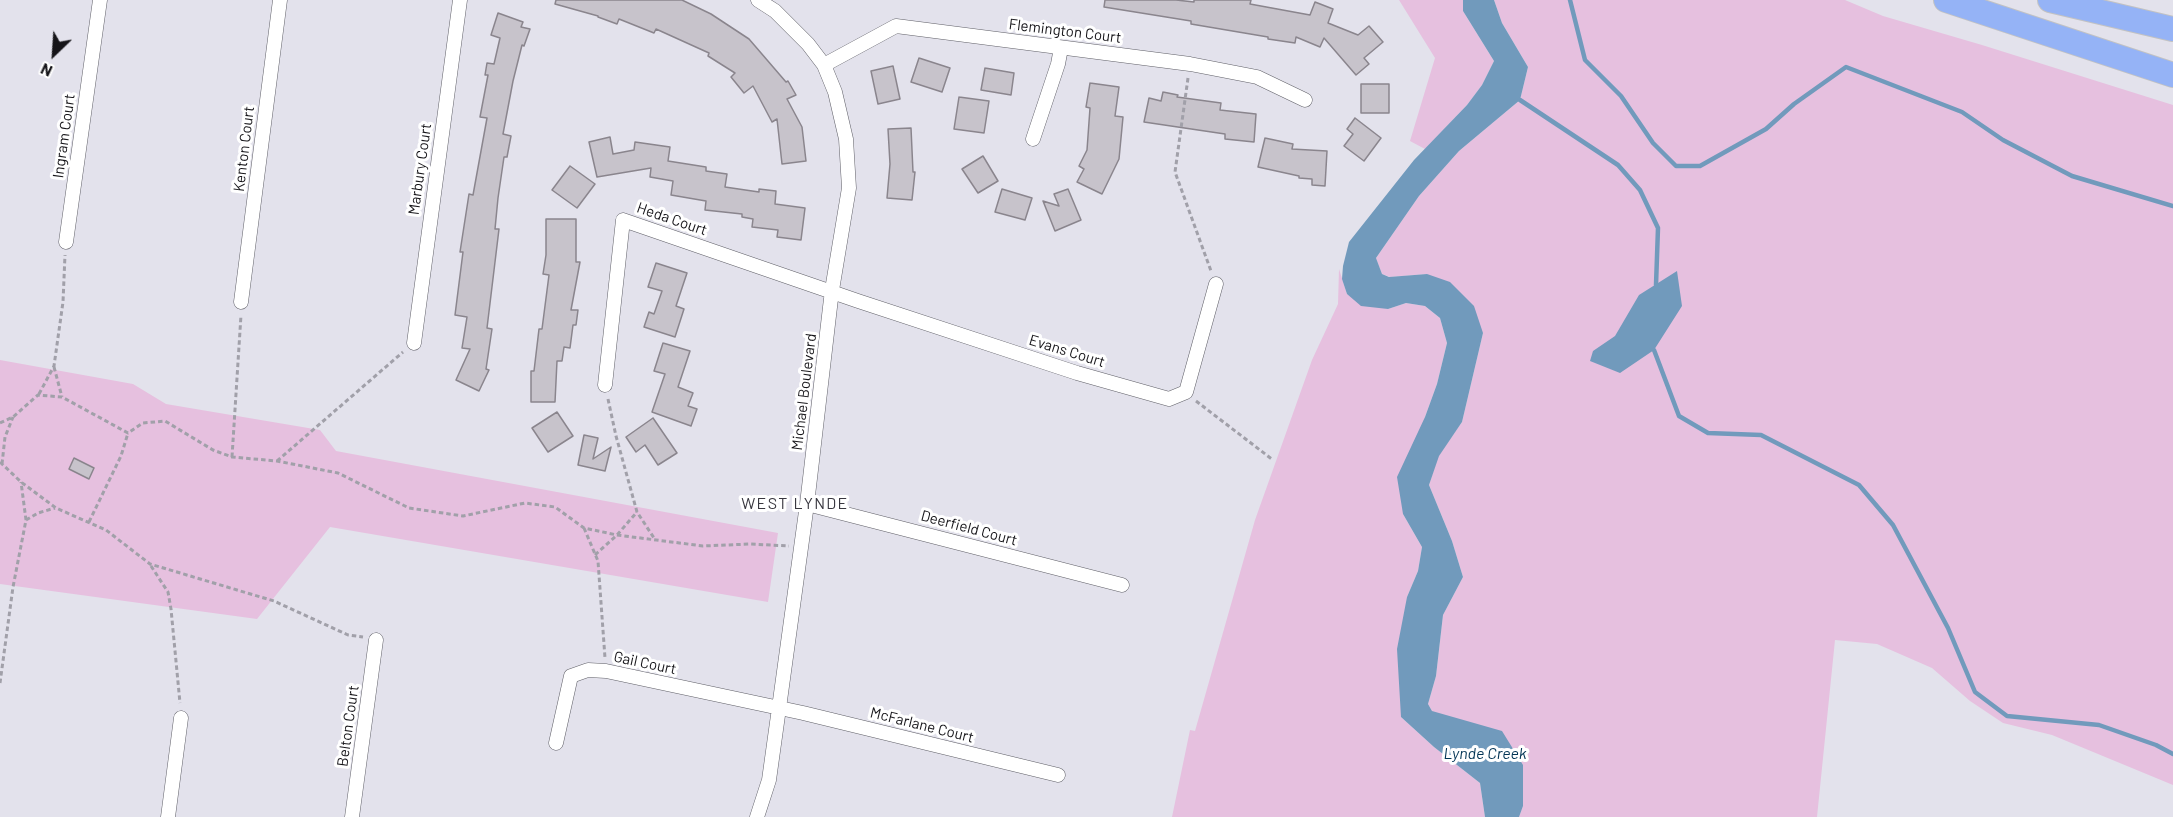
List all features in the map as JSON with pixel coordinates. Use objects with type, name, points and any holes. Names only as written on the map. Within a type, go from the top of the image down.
[{"type":"highway","points":[[1946,0],[2173,75]]},
{"type":"highway","points":[[2050,0],[2173,29]]},
{"type":"street","name":"Ingram Court","points":[[66,242],[100,0]]},
{"type":"street","name":"Kenton Court","points":[[241,302],[280,0]]},
{"type":"street","name":"Marbury Court","points":[[414,343],[460,0]]},
{"type":"street","name":"Michael Boulevard","points":[[758,0],[775,11],[808,44],[824,65],[835,92],[846,139],[849,188],[832,290],[807,504],[769,780],[758,817]]},
{"type":"street","name":"Flemington Court","points":[[824,65],[896,26],[1190,64],[1257,77],[1305,100]]},
{"type":"street","points":[[1033,139],[1061,48]]},
{"type":"street","name":"Heda Court","points":[[605,384],[623,220],[832,290]]},
{"type":"street","points":[[1186,392],[1216,284]]},
{"type":"street","name":"Evans Court","points":[[832,290],[858,301],[1077,373],[1169,399],[1186,392]]},
{"type":"street","name":"Deerfield Court","points":[[807,504],[1122,585]]},
{"type":"street","name":"Belton Court","points":[[352,817],[376,640]]},
{"type":"street","name":"Gail Court","points":[[556,743],[572,676],[588,670],[606,671],[779,708]]},
{"type":"street","name":"McFarlane Court","points":[[779,708],[1058,775]]},
{"type":"street","points":[[168,817],[181,718]]},
{"type":"path","points":[[1190,64],[1175,172],[1216,284]]},
{"type":"path","points":[[0,423],[13,417],[38,395],[54,366],[63,302],[66,242]]},
{"type":"path","points":[[232,457],[241,302]]},
{"type":"path","points":[[277,461],[414,343]]},
{"type":"path","points":[[54,366],[62,397]]},
{"type":"path","points":[[605,384],[616,436],[637,512],[656,541]]},
{"type":"path","points":[[1186,392],[1273,460]]},
{"type":"path","points":[[38,395],[62,397],[128,433]]},
{"type":"path","points":[[13,417],[5,437],[1,463],[21,482],[56,508],[106,530],[150,564],[168,592],[179,676],[181,718]]},
{"type":"path","points":[[89,523],[121,456],[128,433],[143,423],[165,421],[213,450],[232,457],[277,461],[338,473],[409,508],[463,516],[525,503],[555,507],[584,528],[617,535],[703,546],[751,544],[801,546]]},
{"type":"path","points":[[0,683],[13,587],[26,519],[21,482]]},
{"type":"path","points":[[26,519],[56,508]]},
{"type":"path","points":[[595,555],[637,512]]},
{"type":"path","points":[[584,528],[598,561],[606,671]]},
{"type":"path","points":[[150,564],[274,602],[348,635],[376,640]]},
{"type":"shaded area","points":[[1399,0],[1463,0],[1463,11],[1494,61],[1482,85],[1467,105],[1425,149],[1410,141],[1435,58]]},
{"type":"shaded area","points":[[1494,0],[1845,0],[1883,16],[2173,105],[2173,785],[2052,735],[2003,723],[1970,701],[1932,668],[1877,644],[1835,640],[1817,817],[1519,817],[1523,806],[1432,711],[1428,704],[1436,676],[1443,615],[1463,577],[1452,541],[1429,485],[1438,456],[1462,422],[1483,333],[1427,274],[1390,277],[1382,274],[1376,258],[1419,196],[1459,151],[1520,100],[1528,67],[1502,23]]},
{"type":"shaded area","points":[[1339,269],[1347,294],[1388,309],[1406,303],[1425,306],[1440,318],[1447,343],[1437,384],[1425,417],[1403,514],[1422,547],[1418,571],[1407,597],[1401,717],[1434,747],[1480,783],[1485,817],[1172,817],[1190,730],[1195,731],[1255,520],[1312,360],[1338,304]]},
{"type":"shaded area","points":[[0,360],[133,384],[166,404],[320,430],[336,451],[778,533],[768,602],[330,527],[257,619],[0,584]]},
{"type":"water","name":"Lynde Creek","points":[[1463,0],[1494,0],[1502,23],[1528,67],[1520,100],[1459,151],[1419,196],[1376,258],[1382,274],[1389,277],[1427,274],[1450,282],[1474,306],[1483,333],[1462,422],[1439,456],[1429,485],[1452,541],[1463,577],[1443,615],[1436,676],[1428,704],[1432,711],[1502,731],[1523,765],[1523,806],[1519,817],[1485,817],[1480,783],[1434,747],[1401,717],[1397,649],[1407,597],[1418,571],[1422,547],[1403,514],[1397,477],[1425,417],[1437,384],[1447,343],[1440,318],[1425,306],[1406,303],[1388,309],[1361,306],[1347,294],[1342,279],[1349,242],[1414,160],[1467,105],[1482,85],[1494,61],[1463,11]]},
{"type":"water","points":[[1677,271],[1682,306],[1654,350],[1620,373],[1590,361],[1593,351],[1615,336],[1639,295]]},
{"type":"building","points":[[556,0],[682,0],[711,14],[749,39],[786,82],[788,81],[796,95],[787,99],[802,127],[806,161],[782,164],[777,119],[772,122],[753,86],[744,93],[731,77],[735,73],[708,56],[709,53],[656,29],[654,33],[619,19],[617,24],[555,4]]},
{"type":"building","points":[[1105,0],[1194,2],[1194,0],[1251,0],[1250,4],[1310,15],[1315,2],[1333,9],[1328,23],[1358,35],[1369,26],[1383,42],[1364,58],[1369,64],[1356,75],[1324,38],[1320,47],[1296,37],[1295,43],[1268,39],[1268,37],[1191,24],[1191,21],[1104,7]]},
{"type":"building","points":[[498,13],[523,22],[521,27],[530,29],[524,46],[522,45],[503,134],[511,136],[507,157],[504,157],[495,229],[499,229],[487,328],[492,329],[486,369],[489,370],[479,391],[456,380],[470,349],[462,348],[467,317],[455,315],[463,252],[460,252],[469,194],[473,195],[487,118],[480,117],[488,75],[485,75],[487,63],[494,64],[500,38],[491,35]]},
{"type":"building","points":[[919,58],[950,68],[942,92],[911,82]]},
{"type":"building","points":[[893,66],[900,99],[878,104],[871,71]]},
{"type":"building","points":[[985,68],[1014,73],[1011,95],[981,90]]},
{"type":"building","points":[[1090,83],[1119,87],[1115,116],[1123,117],[1119,159],[1102,194],[1077,182],[1084,169],[1079,166],[1087,150],[1090,108],[1086,107]]},
{"type":"building","points":[[1361,84],[1389,84],[1389,113],[1361,113]]},
{"type":"building","points":[[1163,92],[1178,95],[1177,97],[1221,103],[1220,110],[1256,114],[1254,142],[1225,139],[1225,134],[1144,122],[1149,98],[1161,101]]},
{"type":"building","points":[[959,97],[989,101],[984,133],[954,129]]},
{"type":"building","points":[[1355,118],[1381,138],[1364,161],[1344,146],[1353,134],[1347,129]]},
{"type":"building","points":[[911,128],[913,172],[915,172],[912,200],[887,198],[890,164],[888,129]]},
{"type":"building","points":[[610,137],[613,154],[634,150],[635,142],[670,147],[668,161],[706,167],[706,171],[727,174],[725,187],[759,192],[759,189],[776,191],[775,204],[805,208],[801,240],[777,237],[778,230],[752,227],[753,219],[742,217],[742,214],[705,210],[706,201],[671,195],[673,181],[650,177],[651,168],[597,177],[589,142]]},
{"type":"building","points":[[1265,138],[1293,144],[1292,149],[1327,151],[1325,186],[1312,185],[1312,179],[1299,178],[1299,176],[1258,167]]},
{"type":"building","points":[[983,156],[998,181],[978,193],[962,169]]},
{"type":"building","points":[[570,166],[595,184],[577,208],[552,190]]},
{"type":"building","points":[[1002,189],[1032,198],[1025,220],[995,212]]},
{"type":"building","points":[[1068,189],[1081,220],[1055,231],[1043,201],[1059,206],[1054,194]]},
{"type":"building","points":[[546,219],[576,219],[576,262],[580,262],[571,310],[578,310],[576,325],[573,325],[570,348],[564,347],[562,361],[557,361],[555,402],[531,402],[531,371],[534,371],[539,329],[542,329],[549,275],[543,274],[546,255]]},
{"type":"building","points":[[656,263],[687,273],[676,306],[684,309],[675,337],[644,327],[649,312],[654,314],[662,291],[648,287]]},
{"type":"building","points":[[663,343],[690,351],[678,387],[693,393],[688,406],[697,409],[691,426],[652,412],[665,374],[654,371]]},
{"type":"building","points":[[557,412],[573,436],[548,452],[532,428]]},
{"type":"building","points":[[653,418],[677,453],[658,465],[645,445],[636,452],[626,437]]},
{"type":"building","points":[[584,435],[598,438],[593,459],[611,447],[605,471],[578,465]]},
{"type":"building","points":[[74,458],[94,468],[89,479],[69,469]]},
{"type":"waterway","points":[[1570,0],[1585,60],[1621,96],[1653,143],[1676,166],[1700,166],[1766,129],[1794,104],[1846,67],[1962,112],[2003,140],[2072,176],[2173,206]]},
{"type":"waterway","points":[[1520,100],[1618,165],[1640,190],[1658,228],[1656,285]]},
{"type":"waterway","points":[[1654,350],[1679,416],[1708,433],[1761,435],[1859,485],[1893,525],[1948,628],[1975,692],[2007,716],[2099,725],[2156,745],[2173,754]]},
{"type":"district","name":"WEST LYNDE","points":[[795,504]]}]
